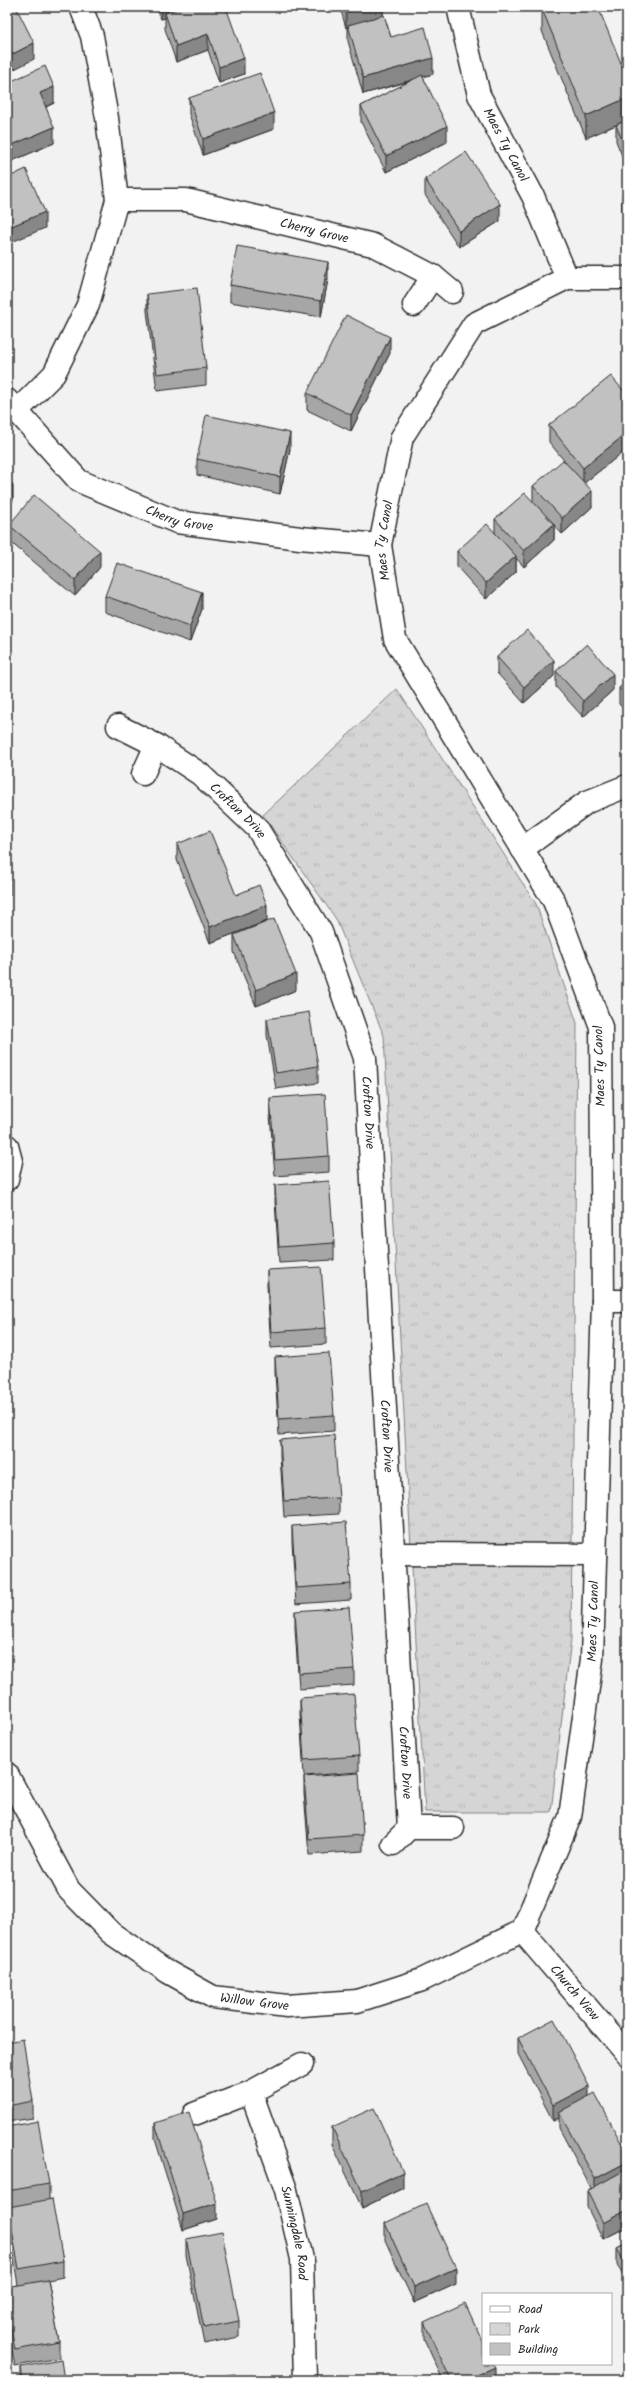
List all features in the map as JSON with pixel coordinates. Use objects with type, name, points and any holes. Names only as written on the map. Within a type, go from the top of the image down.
[{"type":"street","name":"Cherry Grove","points":[[81,7],[92,36],[107,118],[117,200],[88,305],[54,374],[11,406],[79,481],[177,522],[300,538],[380,545]]},
{"type":"street","name":"Maes Ty Canol","points":[[458,7],[479,95],[533,196],[567,278]]},
{"type":"street","name":"Cherry Grove","points":[[117,200],[186,200],[373,245],[434,276],[452,292]]},
{"type":"street","points":[[414,305],[434,276]]},
{"type":"street","name":"Maes Ty Canol","points":[[522,1931],[570,1817],[592,1659],[604,1301],[601,1027],[554,901],[395,639],[380,545],[402,437],[474,324],[567,278],[627,278]]},
{"type":"street","name":"Crofton Drive","points":[[118,726],[156,745],[200,774],[257,828],[321,932],[365,1058],[409,1828]]},
{"type":"street","points":[[143,774],[156,745]]},
{"type":"street","points":[[522,848],[586,802],[627,786]]},
{"type":"street","points":[[7,1146],[11,1161],[7,1179]]},
{"type":"street","points":[[604,1301],[627,1301]]},
{"type":"street","points":[[393,1554],[595,1555]]},
{"type":"street","name":"Willow Grove","points":[[7,1774],[70,1890],[111,1933],[168,1972],[213,1997],[287,2006],[357,2001],[422,1980],[522,1931]]},
{"type":"street","points":[[393,1844],[409,1828],[453,1828]]},
{"type":"street","name":"Church View","points":[[522,1931],[625,2046]]},
{"type":"street","points":[[194,2114],[251,2092],[302,2064]]},
{"type":"street","name":"Sunningdale Road","points":[[251,2092],[286,2190],[302,2259],[305,2380]]},
{"type":"green space","points":[[397,689],[536,904],[577,1023],[571,1639],[551,1812],[425,1812],[384,1036],[336,919],[263,815]]},
{"type":"building","points":[[16,7],[34,43],[7,57],[7,8]]},
{"type":"building","points":[[182,7],[226,7],[244,58],[219,67],[208,34],[176,46],[165,13]]},
{"type":"building","points":[[345,7],[364,7],[346,12]]},
{"type":"building","points":[[547,7],[598,7],[627,78],[627,98],[586,116],[542,9]]},
{"type":"building","points":[[384,15],[391,37],[425,27],[433,58],[363,78],[348,25]]},
{"type":"building","points":[[45,66],[54,87],[40,93],[54,127],[12,145],[7,134],[7,83]]},
{"type":"building","points":[[260,73],[274,113],[203,139],[189,98]]},
{"type":"building","points":[[422,75],[447,126],[386,156],[361,106]]},
{"type":"building","points":[[627,120],[627,152],[616,125]]},
{"type":"building","points":[[466,152],[500,204],[459,231],[425,179]]},
{"type":"building","points":[[26,169],[45,212],[7,228],[7,178]]},
{"type":"building","points":[[627,193],[627,206],[622,195]]},
{"type":"building","points":[[237,246],[328,262],[321,301],[230,285]]},
{"type":"building","points":[[197,288],[206,368],[157,374],[147,294]]},
{"type":"building","points":[[346,315],[390,337],[351,415],[307,393]]},
{"type":"building","points":[[611,376],[627,395],[627,433],[583,468],[549,425]]},
{"type":"building","points":[[206,415],[290,433],[280,477],[197,459]]},
{"type":"building","points":[[563,460],[592,491],[562,518],[533,486]]},
{"type":"building","points":[[7,476],[13,485],[7,489]]},
{"type":"building","points":[[525,493],[554,524],[524,551],[495,519]]},
{"type":"building","points":[[34,495],[100,551],[75,580],[9,525]]},
{"type":"building","points":[[487,524],[516,556],[486,583],[457,551]]},
{"type":"building","points":[[117,563],[202,592],[190,626],[105,596]]},
{"type":"building","points":[[527,630],[554,660],[524,687],[497,657]]},
{"type":"building","points":[[587,644],[613,674],[583,701],[556,671]]},
{"type":"building","points":[[627,681],[627,696],[619,688]]},
{"type":"building","points":[[210,831],[236,895],[259,885],[267,905],[210,927],[177,844]]},
{"type":"building","points":[[7,874],[10,879],[7,881]]},
{"type":"building","points":[[274,919],[296,974],[256,990],[234,935]]},
{"type":"building","points":[[309,1012],[318,1066],[276,1073],[267,1019]]},
{"type":"building","points":[[325,1094],[329,1156],[275,1160],[270,1098]]},
{"type":"building","points":[[329,1181],[334,1243],[279,1247],[275,1185]]},
{"type":"building","points":[[321,1267],[326,1328],[271,1332],[267,1270]]},
{"type":"building","points":[[329,1353],[334,1415],[279,1419],[275,1357]]},
{"type":"building","points":[[334,1435],[339,1498],[284,1501],[280,1440]]},
{"type":"building","points":[[346,1522],[351,1584],[296,1588],[292,1526]]},
{"type":"building","points":[[349,1607],[354,1669],[299,1673],[295,1611]]},
{"type":"building","points":[[354,1694],[359,1756],[304,1760],[300,1698]]},
{"type":"building","points":[[359,1773],[363,1835],[309,1839],[304,1777]]},
{"type":"building","points":[[554,2019],[589,2086],[553,2105],[518,2038]]},
{"type":"building","points":[[23,2039],[33,2101],[7,2106],[7,2042]]},
{"type":"building","points":[[595,2093],[627,2154],[627,2162],[595,2179],[559,2112]]},
{"type":"building","points":[[374,2108],[403,2172],[362,2191],[332,2127]]},
{"type":"building","points":[[189,2112],[217,2203],[183,2214],[155,2123]]},
{"type":"building","points":[[38,2121],[49,2184],[7,2191],[7,2127]]},
{"type":"building","points":[[627,2169],[627,2210],[603,2223],[587,2191]]},
{"type":"building","points":[[52,2199],[63,2261],[19,2269],[8,2207]]},
{"type":"building","points":[[426,2204],[456,2268],[414,2287],[385,2223]]},
{"type":"building","points":[[222,2232],[239,2321],[204,2328],[186,2239]]},
{"type":"building","points":[[627,2243],[627,2268],[617,2248]]},
{"type":"building","points":[[48,2280],[59,2342],[15,2350],[7,2307],[7,2287]]},
{"type":"building","points":[[465,2303],[482,2340],[482,2365],[494,2365],[495,2367],[466,2380],[451,2380],[424,2322]]},
{"type":"building","points":[[61,2360],[64,2380],[23,2380],[21,2367]]},
{"type":"building","points":[[235,2374],[236,2380],[195,2380],[195,2379]]}]
